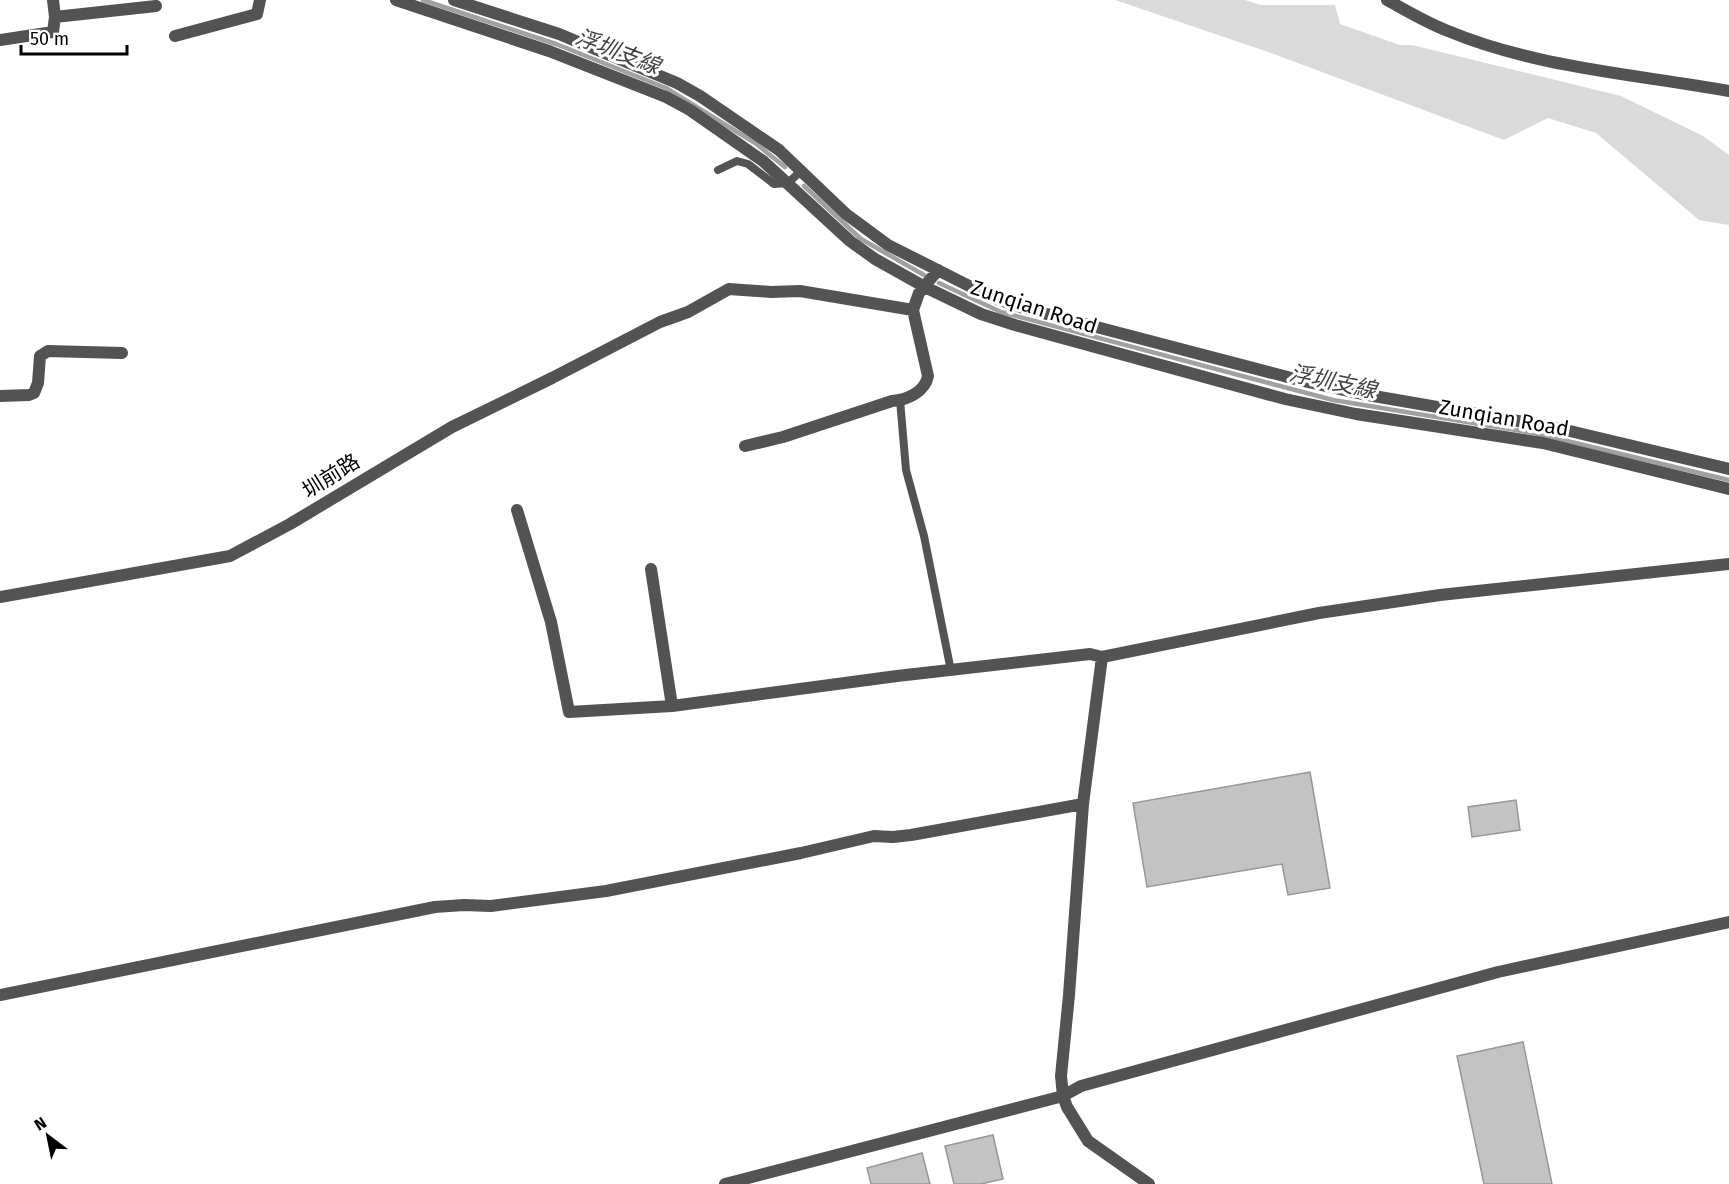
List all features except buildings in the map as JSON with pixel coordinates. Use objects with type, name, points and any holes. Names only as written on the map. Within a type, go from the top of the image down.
[{"type":"street","points":[[0,40],[52,32],[55,17],[53,0]]},
{"type":"street","points":[[175,36],[257,14],[260,0]]},
{"type":"street","name":"Zunqian Road","points":[[396,0],[549,51],[666,97],[690,110],[763,161],[850,241],[875,259],[981,314],[1285,399],[1356,414],[1543,443],[1729,489]]},
{"type":"street","name":"Zunqian Road","points":[[454,0],[559,34],[677,83],[758,135],[802,170],[866,230],[888,245],[991,297],[1024,308],[1299,380],[1362,394],[1553,427],[1729,469]]},
{"type":"street","points":[[1387,0],[1448,31],[1515,54],[1569,66],[1729,92]]},
{"type":"street","points":[[55,17],[156,6]]},
{"type":"street","points":[[745,446],[783,437],[900,400],[920,391],[927,382],[928,376],[913,310],[919,293],[938,270]]},
{"type":"street","name":"圳前路","points":[[0,597],[230,556],[290,524],[452,427],[660,322],[688,312],[729,289],[771,292],[800,291],[913,310]]},
{"type":"street","points":[[0,396],[34,393],[38,382],[39,356],[48,351],[122,353]]},
{"type":"street","points":[[517,510],[551,622],[569,712],[672,706],[897,676],[1090,654],[1102,657],[1319,613],[1440,594],[1729,564]]},
{"type":"street","points":[[651,569],[672,706]]},
{"type":"street","points":[[1102,657],[1083,804],[1070,995],[1061,1076],[1063,1096],[1072,1118],[1088,1141],[1149,1184]]},
{"type":"street","points":[[0,995],[435,907],[491,906],[606,891],[801,853],[874,836],[911,835],[1083,804]]},
{"type":"street","points":[[725,1184],[1063,1096],[1081,1086],[1498,972],[1729,922]]},
{"type":"lane","points":[[718,170],[737,161],[748,164],[774,184],[788,183],[802,170]]},
{"type":"lane","points":[[900,400],[906,470],[916,500],[951,671]]},
{"type":"shaded area","points":[[1115,0],[1245,0],[1261,5],[1335,5],[1340,24],[1400,45],[1412,45],[1621,96],[1703,136],[1729,155],[1729,225],[1699,220],[1596,133],[1548,118],[1504,140],[1271,53]]},
{"type":"waterway","name":"浮圳支線","points":[[423,0],[556,44],[666,88],[755,143],[785,167]]},
{"type":"waterway","name":"浮圳支線","points":[[804,186],[861,239],[924,275]]},
{"type":"waterway","name":"浮圳支線","points":[[939,283],[1001,312],[1333,400],[1534,433],[1729,480]]}]
